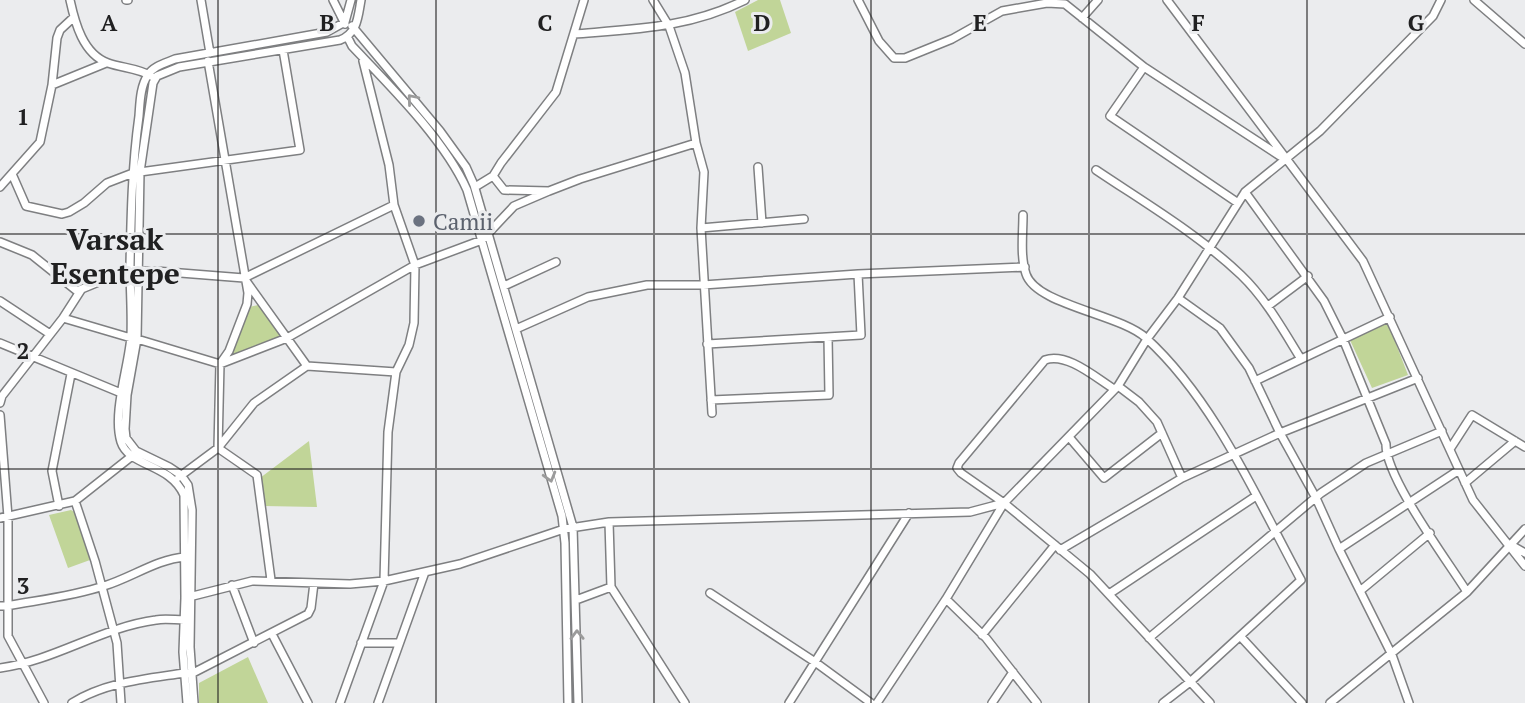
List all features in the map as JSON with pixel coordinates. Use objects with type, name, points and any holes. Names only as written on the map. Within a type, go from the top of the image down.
[{"type":"street","points":[[70,0],[75,26],[85,42],[106,63],[148,74],[155,79]]},
{"type":"street","points":[[201,0],[248,293],[247,304],[229,351],[220,364],[218,448]]},
{"type":"street","points":[[333,0],[345,22],[347,38],[452,161],[467,190],[564,528],[568,703]]},
{"type":"street","points":[[136,173],[155,79],[166,71],[209,57],[327,32],[345,22],[351,0]]},
{"type":"street","points":[[194,703],[188,674],[184,620],[189,597],[192,510],[188,485],[136,451],[126,438],[127,395],[134,339],[136,173],[141,97],[148,74],[159,65],[175,59],[283,50],[347,38],[355,27],[361,0]]},
{"type":"street","points":[[475,187],[493,176],[556,92],[584,0]]},
{"type":"street","points":[[653,0],[669,26],[685,73],[696,142],[704,172],[701,228],[712,413]]},
{"type":"street","points":[[574,34],[669,26],[745,0]]},
{"type":"street","points":[[858,0],[879,41],[894,58],[905,58],[952,39],[1002,11],[1047,3],[1065,5],[1144,67],[1287,160]]},
{"type":"street","points":[[1082,18],[1098,0]]},
{"type":"street","points":[[1167,0],[1363,261],[1473,500],[1525,566]]},
{"type":"street","points":[[710,593],[874,703],[946,599],[1004,503],[1116,388],[1147,339],[1178,298],[1245,192],[1320,131],[1433,16],[1441,0]]},
{"type":"street","points":[[1474,0],[1525,44]]},
{"type":"street","points":[[0,187],[40,142],[52,85],[57,38],[60,30],[74,16]]},
{"type":"street","points":[[345,22],[355,27],[370,50],[440,131],[466,167],[475,187],[573,527],[578,703]]},
{"type":"street","points":[[298,38],[300,47]]},
{"type":"street","points":[[12,174],[26,206],[62,214],[84,203],[107,183],[136,173],[300,150],[283,50]]},
{"type":"street","points":[[341,703],[384,581],[386,459],[396,372],[410,345],[414,323],[415,265],[394,205],[389,165],[362,57]]},
{"type":"street","points":[[52,85],[106,63]]},
{"type":"street","points":[[1144,67],[1110,116],[1238,203]]},
{"type":"street","points":[[62,318],[220,364],[287,338],[415,265],[482,240],[514,205],[580,178],[696,142]]},
{"type":"street","points":[[758,167],[762,223]]},
{"type":"street","points":[[1096,170],[1209,247],[1242,276],[1268,306],[1301,359]]},
{"type":"street","points":[[493,176],[504,190],[549,191]]},
{"type":"street","points":[[1245,192],[1308,276],[1343,339],[1386,444],[1386,453],[1394,476],[1467,592]]},
{"type":"street","points":[[0,242],[32,255],[77,291],[134,269],[244,278],[394,205]]},
{"type":"street","points":[[1023,215],[1026,275],[1041,291],[1056,299],[1112,319],[1139,332],[1191,385],[1234,456],[1301,580],[1190,682],[1163,703]]},
{"type":"street","points":[[701,228],[804,219]]},
{"type":"street","points":[[504,286],[556,262]]},
{"type":"street","points":[[516,329],[580,300],[609,291],[647,285],[703,285],[858,274],[1025,267]]},
{"type":"street","points":[[707,344],[861,335],[858,274]]},
{"type":"street","points":[[1268,306],[1308,276]]},
{"type":"street","points":[[244,278],[307,366]]},
{"type":"street","points":[[0,403],[2,396],[81,289]]},
{"type":"street","points":[[1178,298],[1220,328],[1249,368],[1392,655],[1409,703]]},
{"type":"street","points":[[0,301],[50,334]]},
{"type":"street","points":[[1255,381],[1390,317]]},
{"type":"street","points":[[711,400],[829,395],[828,337]]},
{"type":"street","points":[[134,339],[121,393],[120,437],[124,448],[132,456],[178,478],[184,495],[190,628],[187,703]]},
{"type":"street","points":[[0,343],[121,393]]},
{"type":"street","points":[[1182,478],[1157,422],[1139,402],[1067,360],[1052,358],[1045,360],[957,468],[1090,574],[1210,703]]},
{"type":"street","points":[[178,478],[218,448],[254,403],[307,366],[396,372]]},
{"type":"street","points":[[60,506],[52,471],[71,374]]},
{"type":"street","points":[[982,635],[1058,548],[1182,478],[1280,433],[1418,378]]},
{"type":"street","points":[[0,415],[4,606],[8,636],[44,703]]},
{"type":"street","points":[[1450,449],[1472,415],[1525,447]]},
{"type":"street","points":[[1149,638],[1316,498],[1366,463],[1442,430]]},
{"type":"street","points":[[1069,437],[1104,478],[1162,433]]},
{"type":"street","points":[[1465,484],[1515,441]]},
{"type":"street","points":[[218,448],[257,475],[271,580]]},
{"type":"street","points":[[4,517],[75,501],[132,456]]},
{"type":"street","points":[[1339,549],[1459,470]]},
{"type":"street","points":[[1109,594],[1256,496]]},
{"type":"street","points":[[75,501],[117,643],[121,703]]},
{"type":"street","points":[[189,597],[232,584],[271,580],[350,584],[384,581],[460,564],[564,528],[608,522],[970,512],[1004,503]]},
{"type":"street","points":[[789,703],[909,513]]},
{"type":"street","points":[[608,522],[611,587],[685,703]]},
{"type":"street","points":[[1330,703],[1467,592],[1525,529]]},
{"type":"street","points":[[1360,592],[1430,533]]},
{"type":"street","points":[[1510,545],[1525,553]]},
{"type":"street","points":[[4,606],[102,587],[162,562],[186,557]]},
{"type":"street","points":[[378,703],[425,572]]},
{"type":"street","points":[[72,703],[86,694],[120,682],[188,674],[254,643],[308,614],[312,608],[314,583]]},
{"type":"street","points":[[232,584],[254,643]]},
{"type":"street","points":[[576,600],[611,587]]},
{"type":"street","points":[[946,599],[982,635],[1037,703]]},
{"type":"street","points":[[0,668],[24,665],[113,631],[156,620],[184,620]]},
{"type":"street","points":[[272,634],[308,703]]},
{"type":"street","points":[[1240,636],[1302,703]]},
{"type":"street","points":[[361,643],[399,643]]},
{"type":"street","points":[[992,703],[1013,672]]},
{"type":"green space","points":[[758,0],[780,0],[791,33],[748,51],[735,12]]},
{"type":"green space","points":[[258,305],[280,334],[279,338],[231,356],[249,307]]},
{"type":"green space","points":[[1388,323],[1408,375],[1372,388],[1350,340]]},
{"type":"green space","points":[[309,441],[317,507],[264,506],[260,478]]},
{"type":"green space","points":[[71,510],[76,513],[90,560],[68,568],[49,515]]},
{"type":"green space","points":[[248,657],[268,703],[199,703],[199,683]]},
{"type":"place","name":"Camii","points":[[419,221]]},
{"type":"district","name":"Varsak Esentepe","points":[[115,256]]}]
